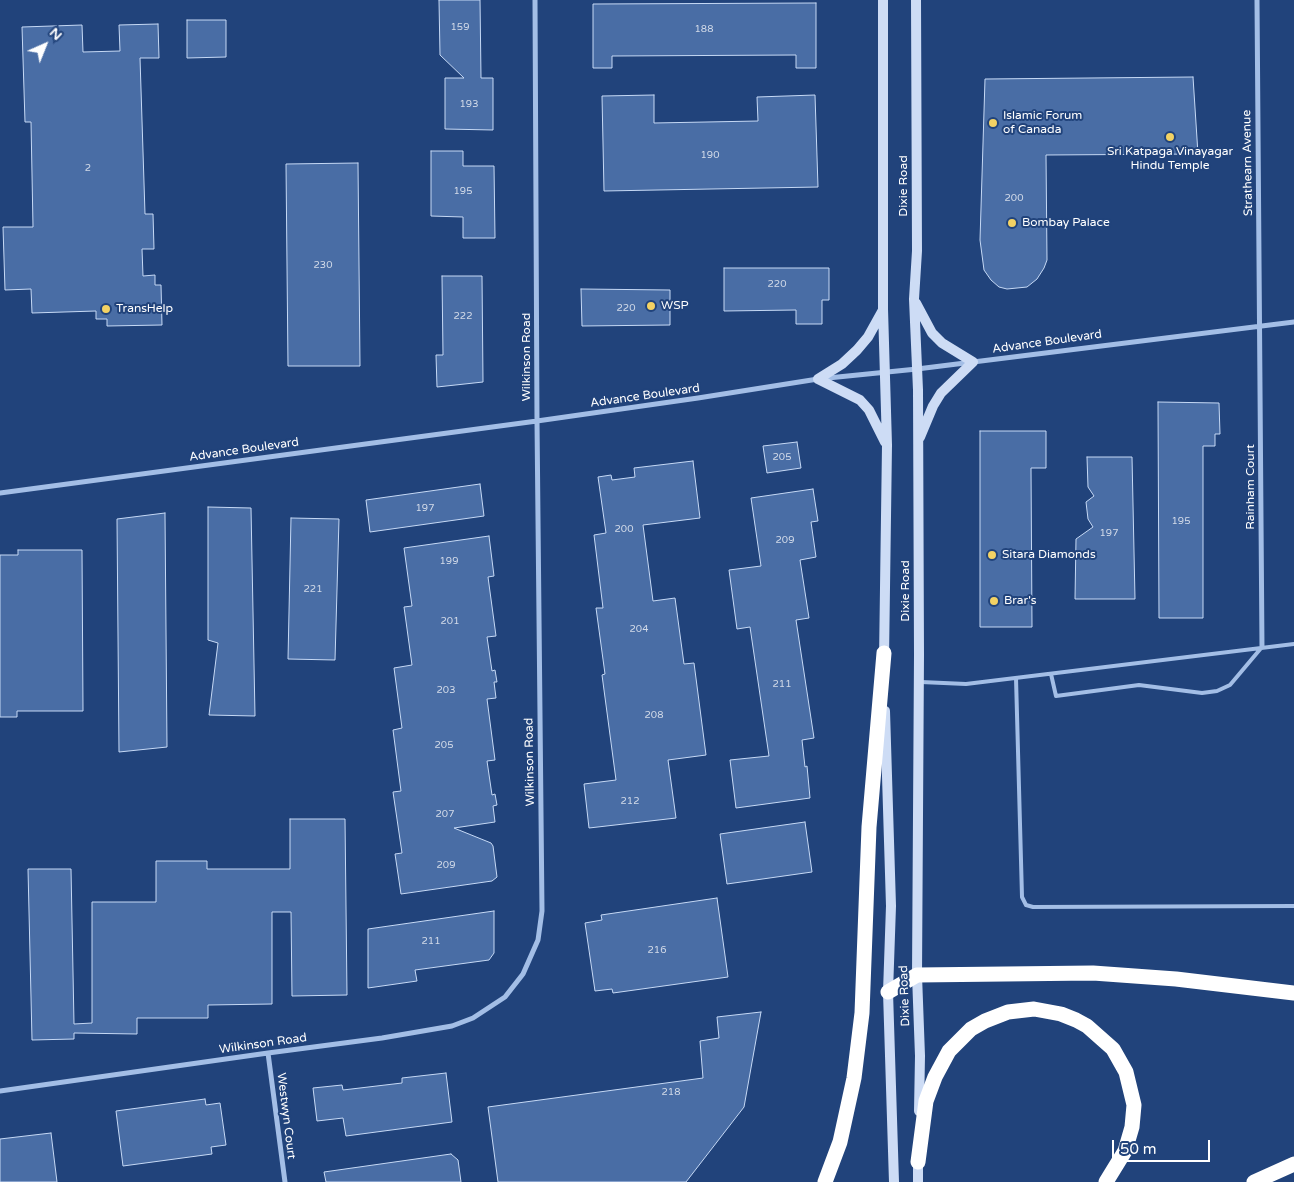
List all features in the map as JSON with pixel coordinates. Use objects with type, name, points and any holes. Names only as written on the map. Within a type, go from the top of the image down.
[{"type":"highway","points":[[825,1182],[842,1133],[854,1078],[862,1013],[869,827],[884,653]]},
{"type":"highway","points":[[888,992],[917,975],[1093,973],[1176,979],[1294,994]]},
{"type":"highway","points":[[918,1162],[926,1102],[935,1077],[949,1051],[971,1029],[985,1021],[1008,1012],[1034,1010],[1061,1014],[1087,1026],[1113,1050],[1126,1072],[1134,1105],[1132,1127],[1125,1151],[1106,1182]]},
{"type":"highway","points":[[1254,1182],[1294,1164]]},
{"type":"main road","name":"Dixie Road","points":[[883,0],[883,309],[887,446],[884,653],[890,906],[888,992],[894,1182]]},
{"type":"main road","name":"Dixie Road","points":[[916,0],[917,251],[914,300],[918,443],[917,975],[920,1056],[918,1182]]},
{"type":"main road","points":[[914,300],[932,333],[942,343],[973,362],[941,393],[933,406],[918,443]]},
{"type":"main road","points":[[818,379],[842,364],[857,350],[868,337],[883,309]]},
{"type":"main road","points":[[818,379],[860,400],[869,410],[887,446]]},
{"type":"street","name":"Wilkinson Road","points":[[0,1091],[452,1026],[473,1018],[505,998],[523,974],[538,940],[542,911],[535,0]]},
{"type":"street","name":"Strathearn Avenue","points":[[1256,0],[1260,326]]},
{"type":"street","name":"Advance Boulevard","points":[[0,493],[537,421],[818,379],[885,373],[1294,322]]},
{"type":"street","name":"Rainham Court","points":[[1260,326],[1262,647]]},
{"type":"street","name":"Westwyn Court","points":[[268,1053],[285,1182]]},
{"type":"lane","points":[[919,682],[966,684],[1294,644]]},
{"type":"lane","points":[[1051,674],[1056,696],[1139,685],[1202,693],[1217,691],[1230,685],[1262,647]]},
{"type":"lane","points":[[1016,678],[1022,897],[1026,904],[1033,907],[1294,906]]},
{"type":"building","points":[[439,0],[480,0],[481,78],[493,78],[493,130],[445,129],[445,78],[464,78],[440,55]]},
{"type":"building","points":[[816,3],[816,68],[796,68],[796,55],[612,56],[612,68],[593,68],[593,4]]},
{"type":"building","points":[[187,20],[226,20],[226,57],[187,58]]},
{"type":"building","points":[[158,24],[159,58],[140,58],[145,214],[153,214],[154,249],[142,249],[143,276],[155,275],[155,285],[161,285],[162,325],[107,326],[107,319],[96,319],[96,311],[32,313],[31,289],[5,290],[3,227],[33,227],[31,122],[25,122],[22,27],[82,25],[83,52],[120,51],[119,25]]},
{"type":"building","points":[[1193,77],[1198,154],[1046,155],[1047,260],[1044,268],[1037,279],[1027,287],[1007,289],[999,287],[991,280],[984,270],[980,240],[985,79]]},
{"type":"building","points":[[654,95],[654,123],[758,121],[757,97],[815,95],[818,187],[604,191],[602,96]]},
{"type":"building","points":[[431,151],[463,151],[463,166],[494,166],[495,238],[463,238],[463,217],[431,216]]},
{"type":"building","points":[[358,163],[360,366],[288,366],[286,164]]},
{"type":"building","points":[[724,268],[829,268],[829,300],[822,300],[822,324],[796,324],[796,310],[724,311]]},
{"type":"building","points":[[442,276],[482,276],[483,382],[437,387],[436,355],[443,355]]},
{"type":"building","points":[[581,289],[670,290],[670,325],[582,326]]},
{"type":"building","points":[[1158,402],[1219,403],[1220,434],[1215,434],[1215,446],[1203,446],[1203,618],[1159,618]]},
{"type":"building","points":[[980,431],[1046,431],[1046,468],[1031,468],[1032,627],[980,627]]},
{"type":"building","points":[[797,442],[801,468],[767,473],[763,446]]},
{"type":"building","points":[[1087,457],[1132,457],[1135,599],[1075,599],[1076,539],[1093,527],[1088,519],[1086,502],[1094,496],[1088,487]]},
{"type":"building","points":[[693,461],[700,518],[643,525],[653,601],[675,598],[684,664],[694,663],[706,755],[668,760],[676,818],[589,828],[584,784],[616,780],[602,675],[605,674],[596,608],[603,608],[594,535],[606,533],[598,477],[611,475],[612,480],[635,477],[634,468]]},
{"type":"building","points":[[480,484],[484,516],[370,532],[366,500]]},
{"type":"building","points":[[813,489],[818,521],[811,522],[816,557],[800,560],[809,618],[796,620],[814,738],[802,740],[810,798],[736,808],[730,760],[769,756],[750,627],[737,629],[729,570],[761,566],[751,498]]},
{"type":"building","points":[[208,507],[251,508],[255,716],[209,715],[218,643],[208,640]]},
{"type":"building","points":[[165,513],[167,747],[119,752],[117,519]]},
{"type":"building","points":[[291,518],[339,519],[335,660],[288,659]]},
{"type":"building","points":[[489,536],[494,576],[488,577],[496,636],[487,637],[492,671],[495,670],[497,682],[494,682],[496,698],[487,699],[495,760],[487,761],[492,795],[495,794],[497,805],[493,806],[495,822],[454,828],[491,843],[497,877],[492,881],[401,894],[395,854],[402,853],[393,792],[401,791],[393,730],[402,728],[394,668],[412,665],[404,607],[412,606],[404,548]]},
{"type":"building","points":[[18,550],[82,550],[83,711],[17,711],[17,717],[0,717],[0,555],[18,555]]},
{"type":"building","points":[[290,819],[345,819],[347,995],[292,996],[291,912],[272,912],[272,1004],[208,1005],[208,1018],[137,1018],[137,1034],[74,1033],[74,1039],[32,1040],[28,869],[71,869],[74,1024],[92,1023],[92,902],[156,902],[156,861],[207,861],[207,869],[290,869]]},
{"type":"building","points":[[805,822],[812,872],[727,884],[720,834]]},
{"type":"building","points":[[717,898],[728,977],[613,993],[612,989],[595,991],[585,923],[602,920],[601,915]]},
{"type":"building","points":[[494,911],[494,953],[489,960],[415,970],[417,981],[368,988],[368,929]]},
{"type":"building","points":[[761,1012],[744,1107],[686,1182],[498,1182],[488,1107],[703,1078],[700,1041],[719,1038],[717,1017]]},
{"type":"building","points":[[446,1073],[452,1122],[346,1136],[343,1118],[317,1121],[313,1088],[342,1085],[343,1090],[402,1083],[402,1078]]},
{"type":"building","points":[[205,1099],[206,1105],[220,1103],[226,1145],[211,1147],[212,1154],[123,1166],[116,1111]]},
{"type":"building","points":[[51,1133],[57,1182],[0,1182],[0,1139]]},
{"type":"building","points":[[451,1154],[458,1160],[461,1182],[326,1182],[324,1172]]},
{"type":"place","name":"Islamic Forum of Canada","points":[[993,123]]},
{"type":"place","name":"Sri Katpaga Vinayagar Hindu Temple","points":[[1170,137]]},
{"type":"place","name":"Bombay Palace","points":[[1012,223]]},
{"type":"place","name":"WSP","points":[[651,306]]},
{"type":"place","name":"TransHelp","points":[[106,309]]},
{"type":"place","name":"Sitara Diamonds","points":[[992,555]]},
{"type":"place","name":"Brar's","points":[[994,601]]}]
